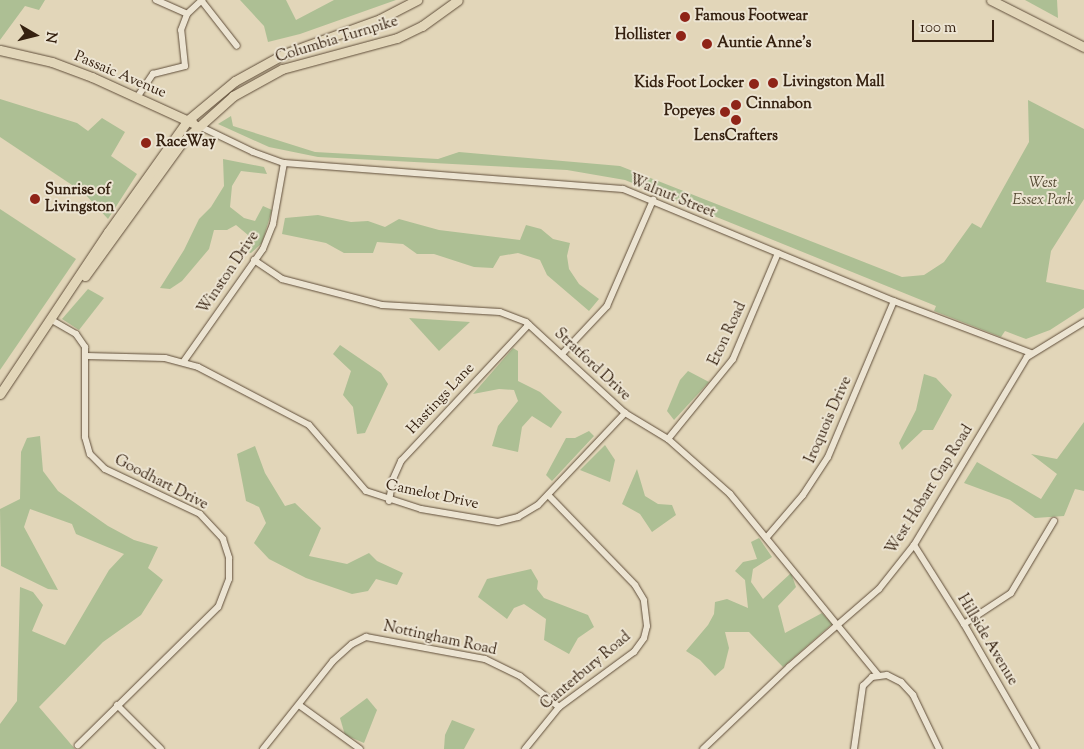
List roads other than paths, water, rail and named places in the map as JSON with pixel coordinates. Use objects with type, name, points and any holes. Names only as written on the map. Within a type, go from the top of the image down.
[{"type":"main road","name":"Columbia Turnpike","points":[[50,319],[188,120],[234,82],[276,58],[380,19],[417,0]]},
{"type":"main road","name":"Columbia Turnpike","points":[[50,319],[198,125],[255,82],[308,61],[397,38],[422,26],[458,0]]},
{"type":"main road","points":[[991,0],[1084,47]]},
{"type":"main road","points":[[1001,0],[1046,28]]},
{"type":"main road","name":"Passaic Avenue","points":[[0,50],[52,62],[138,96],[198,125]]},
{"type":"main road","points":[[0,394],[50,319]]},
{"type":"street","points":[[156,0],[187,14]]},
{"type":"street","points":[[138,96],[153,74],[185,66],[181,30],[187,14],[201,0],[237,46]]},
{"type":"street","name":"Walnut Street","points":[[198,125],[253,152],[284,163],[602,186],[652,200],[894,301],[1031,353]]},
{"type":"street","name":"Winston Drive","points":[[184,362],[270,234],[284,163]]},
{"type":"street","points":[[562,354],[607,306],[652,200]]},
{"type":"street","name":"Eton Road","points":[[668,439],[733,359],[778,253]]},
{"type":"street","name":"Stratford Drive","points":[[254,260],[282,279],[382,305],[500,312],[529,324],[625,412],[668,439],[709,473],[767,537],[840,625],[878,675]]},
{"type":"street","name":"Iroquois Drive","points":[[767,537],[804,495],[828,457],[894,301]]},
{"type":"street","name":"Goodhart Drive","points":[[50,319],[76,334],[85,347],[85,437],[90,454],[105,469],[200,514],[223,538],[229,558],[229,579],[218,607],[78,745]]},
{"type":"street","points":[[1031,353],[1084,322]]},
{"type":"street","name":"Hastings Lane","points":[[390,501],[394,479],[404,457],[529,324]]},
{"type":"street","name":"West Hobart Gap Road","points":[[703,749],[789,666],[840,625],[879,590],[914,545],[1031,353]]},
{"type":"street","name":"Camelot Drive","points":[[86,356],[184,362],[309,425],[366,491],[390,501],[498,522],[518,517],[548,495],[625,412]]},
{"type":"street","name":"Canterbury Road","points":[[525,749],[559,707],[634,652],[644,638],[647,613],[644,600],[635,585],[548,495]]},
{"type":"street","points":[[964,624],[1011,593],[1054,521]]},
{"type":"street","name":"Hillside Avenue","points":[[914,545],[964,624],[1036,749]]},
{"type":"street","name":"Nottingham Road","points":[[262,749],[342,650],[366,638],[481,658],[503,666],[559,707]]},
{"type":"street","points":[[854,749],[860,695],[868,681],[878,675],[893,678],[908,687],[939,749]]},
{"type":"street","points":[[117,705],[161,749]]},
{"type":"street","points":[[299,705],[360,749]]},
{"type":"place","name":"Famous Footwear","points":[[685,17]]},
{"type":"place","name":"Hollister","points":[[681,36]]},
{"type":"place","name":"Auntie Anne's","points":[[707,44]]},
{"type":"place","name":"Livingston Mall","points":[[773,83]]},
{"type":"place","name":"Kids Foot Locker","points":[[754,84]]},
{"type":"place","name":"Cinnabon","points":[[736,105]]},
{"type":"place","name":"Popeyes","points":[[725,112]]},
{"type":"place","name":"LensCrafters","points":[[736,120]]},
{"type":"place","name":"RaceWay","points":[[146,143]]},
{"type":"place","name":"Sunrise of Livingston","points":[[35,199]]},
{"type":"park label","name":"West Essex Park","points":[[1043,192]]}]
